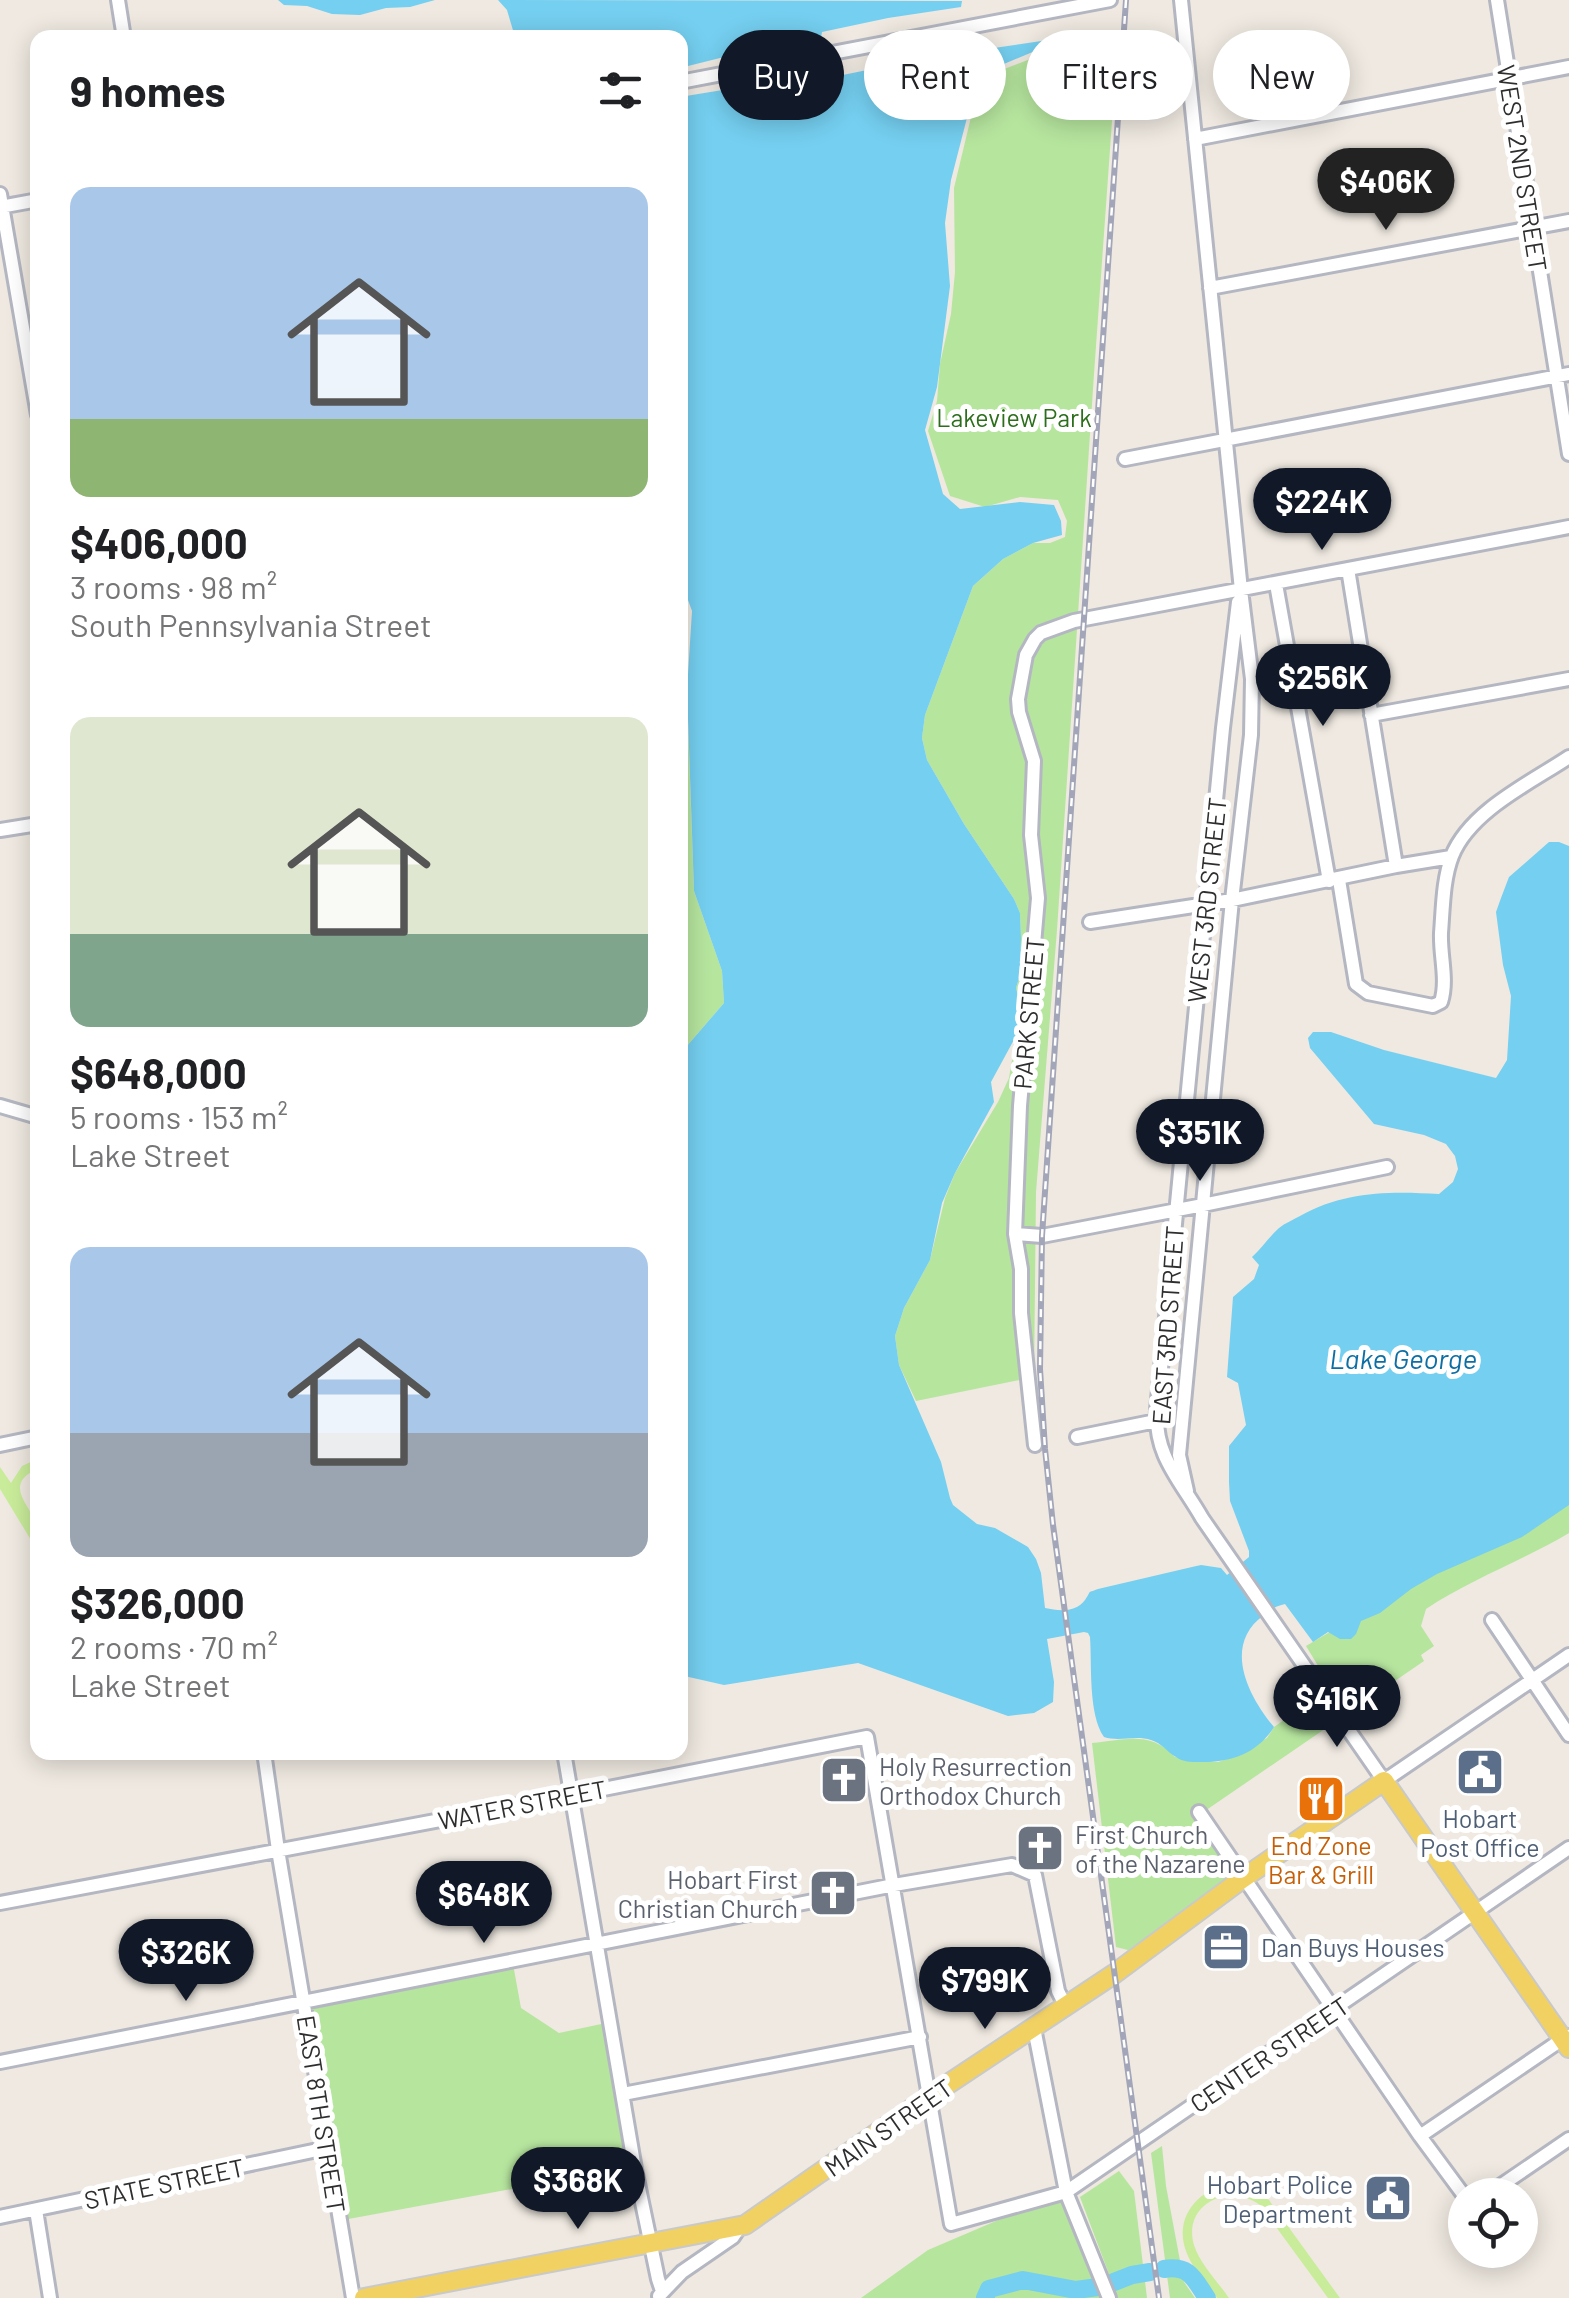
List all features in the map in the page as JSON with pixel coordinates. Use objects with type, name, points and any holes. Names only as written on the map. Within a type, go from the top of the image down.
[{"type":"main road","name":"MAIN STREET","points":[[738,2228],[1114,1974],[1242,1879],[1384,1782]]},
{"type":"main road","points":[[1384,1782],[1567,2041]]},
{"type":"main road","points":[[364,2298],[738,2228]]},
{"type":"street","points":[[118,0],[123,30]]},
{"type":"street","points":[[688,81],[1110,0]]},
{"type":"street","name":"WEST 3RD STREET","points":[[1181,0],[1252,679],[1251,735],[1203,1205]]},
{"type":"street","name":"WEST 2ND STREET","points":[[1497,0],[1533,227],[1563,375],[1569,454]]},
{"type":"street","points":[[1196,139],[1569,67]]},
{"type":"street","points":[[30,200],[1,202],[30,347]]},
{"type":"street","points":[[1210,288],[1569,221]]},
{"type":"street","points":[[1125,459],[1563,375]]},
{"type":"street","points":[[1240,590],[1569,527]]},
{"type":"street","points":[[1348,569],[1396,866]]},
{"type":"street","points":[[1276,584],[1356,984],[1368,994],[1434,1006],[1442,1002],[1445,989],[1440,950],[1451,858],[1463,835],[1483,814],[1569,757]]},
{"type":"street","name":"WEST 3RD STREET","points":[[1175,1211],[1240,590]]},
{"type":"street","name":"PARK STREET","points":[[1035,1445],[1021,1313],[1022,1269],[1015,1234],[1020,1106],[1038,898],[1030,835],[1034,762],[1018,698],[1026,655],[1035,638],[1056,626],[1240,590]]},
{"type":"street","points":[[1371,715],[1569,679]]},
{"type":"street","points":[[0,830],[30,825]]},
{"type":"street","points":[[1090,922],[1206,905],[1451,858]]},
{"type":"street","points":[[0,1106],[30,1115]]},
{"type":"street","points":[[1015,1234],[1042,1236],[1387,1166]]},
{"type":"street","name":"EAST 3RD STREET","points":[[1186,1490],[1180,1455],[1203,1205]]},
{"type":"street","name":"EAST 3RD STREET","points":[[1175,1211],[1156,1420],[1162,1453],[1202,1518],[1384,1782]]},
{"type":"street","points":[[1076,1436],[1156,1420]]},
{"type":"street","points":[[0,1444],[30,1439]]},
{"type":"street","points":[[1492,1620],[1569,1735]]},
{"type":"street","name":"MAIN STREET","points":[[1384,1782],[1569,1655]]},
{"type":"street","name":"WATER STREET","points":[[0,1903],[867,1737],[894,1885]]},
{"type":"street","name":"EAST 8TH STREET","points":[[265,1760],[353,2298]]},
{"type":"street","points":[[566,1760],[660,2294]]},
{"type":"street","points":[[1198,1812],[1451,2178]]},
{"type":"street","name":"CENTER STREET","points":[[930,2096],[951,2224],[1066,2192],[1569,1848]]},
{"type":"street","points":[[0,2062],[1012,1865],[1035,1875],[1058,1991],[1066,2007]]},
{"type":"street","points":[[894,1885],[930,2096]]},
{"type":"street","points":[[1034,2028],[1066,2192],[1108,2298]]},
{"type":"street","points":[[624,2094],[920,2037]]},
{"type":"street","points":[[1420,2136],[1567,2041]]},
{"type":"street","points":[[1512,2178],[1569,2138]]},
{"type":"street","name":"STATE STREET","points":[[0,2216],[327,2148]]},
{"type":"street","points":[[36,2210],[50,2298]]},
{"type":"street","name":"MAIN STREET","points":[[660,2294],[698,2260],[734,2237],[738,2228]]},
{"type":"green space","name":"Lakeview Park","points":[[1026,61],[1026,120],[1112,120],[1036,1192],[1034,1377],[916,1401],[899,1365],[895,1336],[904,1308],[930,1260],[955,1173],[1009,1078],[1021,1007],[1016,988],[1020,975],[1020,913],[927,760],[922,738],[925,715],[973,586],[1003,559],[1033,543],[1050,543],[1065,537],[1067,521],[1058,500],[1020,497],[985,507],[950,496],[928,431],[937,401],[951,314],[954,188],[970,120],[1006,120],[1006,68]]},
{"type":"green space","points":[[688,726],[694,891],[722,971],[724,1003],[688,1045]]},
{"type":"green space","points":[[30,1462],[30,1473],[20,1488],[30,1512],[30,1538],[0,1489],[0,1467],[11,1483],[22,1466]]},
{"type":"green space","points":[[1569,1491],[1569,1533],[1426,1609],[1421,1626],[1434,1646],[1421,1655],[1424,1661],[1199,1815],[1239,1879],[1128,1950],[1116,1947],[1092,1743],[1147,1740],[1175,1757],[1218,1762],[1230,1758],[1267,1738],[1274,1727],[1331,1687],[1306,1646]]},
{"type":"green space","points":[[513,1964],[521,2008],[559,2033],[606,2023],[632,2167],[343,2220],[306,2006]]},
{"type":"green space","points":[[1162,2146],[1184,2282],[1195,2298],[1170,2298],[1151,2153]]},
{"type":"green space","points":[[1119,2171],[1134,2191],[1147,2298],[1118,2298],[1080,2197]]},
{"type":"green space","points":[[1234,2184],[1257,2190],[1269,2200],[1340,2298],[1328,2298],[1260,2205],[1235,2196],[1222,2197],[1201,2208],[1192,2231],[1200,2259],[1229,2298],[1217,2298],[1189,2257],[1183,2226],[1200,2197]]},
{"type":"green space","points":[[1064,2201],[1106,2298],[861,2298],[928,2250],[1017,2212]]},
{"type":"water","points":[[278,0],[435,0],[360,15],[332,14],[307,6],[284,5]]},
{"type":"water","name":"Lake George","points":[[498,0],[962,1],[961,7],[831,30],[718,30],[718,58],[688,66],[688,30],[513,30],[507,10]]},
{"type":"water","name":"Lake George","points":[[1026,43],[1026,55],[1006,63],[1006,46]]},
{"type":"water","name":"Lake George","points":[[864,71],[864,120],[966,120],[945,223],[950,286],[937,387],[925,430],[943,494],[960,509],[1020,502],[1054,505],[1062,535],[1033,543],[1003,559],[973,586],[925,715],[922,738],[927,760],[1020,913],[1020,975],[1016,988],[1021,1007],[1016,1036],[991,1082],[994,1102],[942,1203],[930,1260],[904,1308],[895,1336],[899,1365],[941,1462],[953,1505],[977,1524],[995,1528],[1028,1547],[1041,1573],[1045,1608],[1072,1609],[1098,1589],[1201,1565],[1221,1568],[1227,1575],[1249,1557],[1230,1501],[1229,1482],[1229,1446],[1246,1425],[1238,1383],[1227,1377],[1233,1297],[1254,1279],[1259,1265],[1252,1257],[1281,1226],[1317,1208],[1368,1194],[1439,1194],[1453,1182],[1458,1169],[1446,1144],[1374,1124],[1310,1048],[1308,1038],[1313,1032],[1331,1032],[1384,1050],[1496,1078],[1507,1060],[1511,996],[1496,912],[1509,877],[1549,842],[1569,846],[1569,1505],[1522,1537],[1411,1589],[1380,1613],[1361,1621],[1351,1639],[1340,1639],[1328,1632],[1313,1642],[1285,1604],[1269,1611],[1251,1627],[1242,1655],[1248,1686],[1274,1727],[1242,1755],[1221,1761],[1187,1761],[1151,1740],[1104,1737],[1093,1703],[1090,1637],[1084,1632],[1047,1639],[1053,1702],[1034,1713],[1008,1716],[858,1663],[724,1685],[688,1677],[688,1045],[724,1003],[722,971],[694,891],[688,719],[692,611],[688,600],[688,96],[718,91],[718,120],[844,120],[844,75]]},
{"type":"waterway","points":[[1164,2269],[1186,2271],[1207,2298]]},
{"type":"waterway","points":[[1114,2282],[1150,2272]]},
{"type":"waterway","points":[[985,2298],[989,2289],[1023,2280],[1076,2290],[1098,2287]]},
{"type":"railway","points":[[1126,0],[1042,1236],[1040,1369],[1053,1525],[1159,2298]]},
{"type":"place","name":"Hobart Post Office","points":[[1480,1772]]},
{"type":"place","name":"Holy Resurrection Orthodox Church","points":[[844,1780]]},
{"type":"place","name":"End Zone Bar & Grill","points":[[1321,1799]]},
{"type":"place","name":"First Church of the Nazarene","points":[[1040,1848]]},
{"type":"place","name":"Hobart First Christian Church","points":[[833,1893]]},
{"type":"place","name":"Dan Buys Houses","points":[[1226,1947]]},
{"type":"place","name":"Hobart Police Department","points":[[1388,2198]]}]
